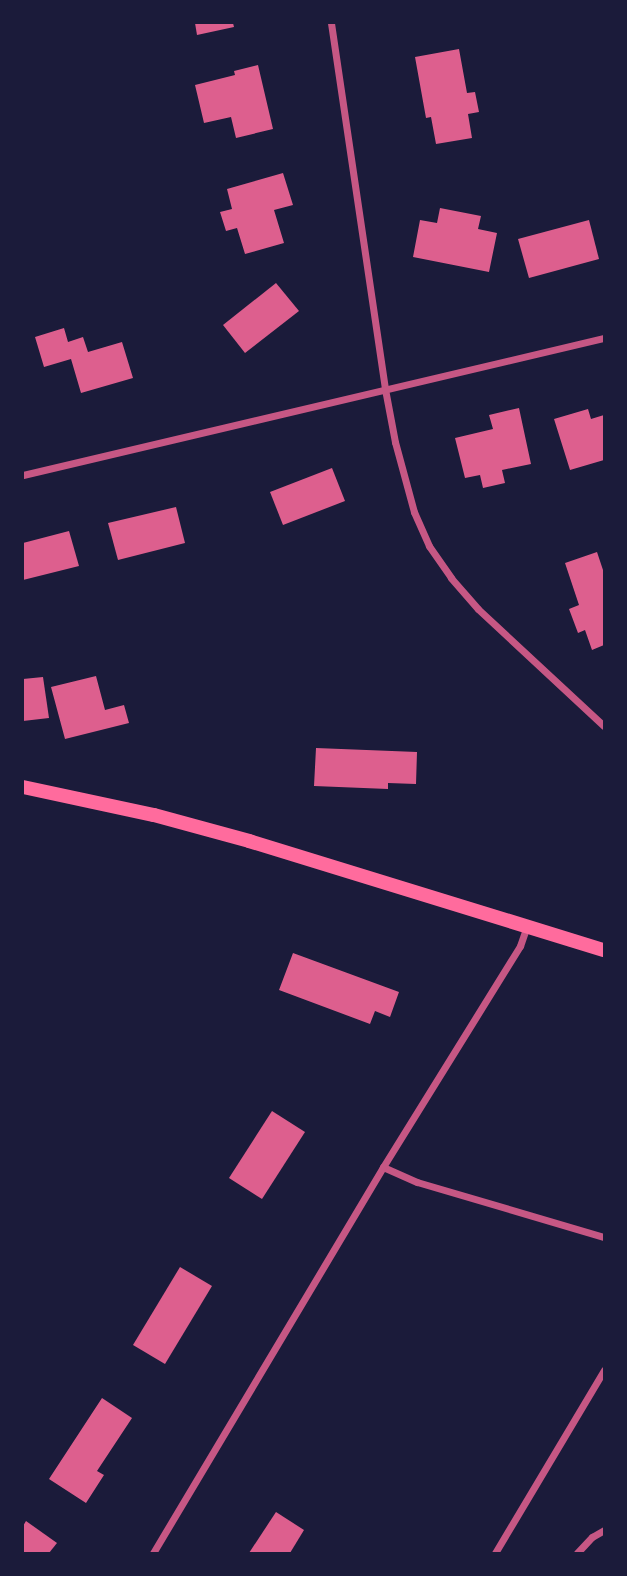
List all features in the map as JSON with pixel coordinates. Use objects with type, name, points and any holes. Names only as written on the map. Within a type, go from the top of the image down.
[{"type":"main road","points":[[23,787],[154,815],[604,950]]},
{"type":"street","points":[[331,23],[385,389],[403,477],[429,546],[451,578],[478,609],[604,726]]},
{"type":"street","points":[[23,475],[604,338]]},
{"type":"street","points":[[153,1553],[383,1167],[520,946],[527,925]]},
{"type":"street","points":[[383,1167],[417,1182],[604,1237]]},
{"type":"street","points":[[495,1553],[604,1370]]},
{"type":"street","points":[[577,1553],[592,1537],[604,1530]]},
{"type":"building","points":[[195,23],[233,23],[234,27],[197,35]]},
{"type":"building","points":[[459,49],[467,93],[475,92],[479,112],[468,114],[472,138],[436,144],[431,117],[426,118],[415,57]]},
{"type":"building","points":[[258,65],[273,129],[236,138],[231,117],[204,123],[195,85],[235,75],[234,71]]},
{"type":"building","points":[[283,173],[293,205],[274,210],[284,243],[245,254],[237,228],[226,231],[220,212],[232,209],[227,189]]},
{"type":"building","points":[[440,208],[481,216],[478,229],[497,233],[489,272],[413,257],[420,220],[437,223]]},
{"type":"building","points":[[589,220],[599,259],[529,278],[518,239]]},
{"type":"building","points":[[276,283],[299,311],[245,353],[223,325]]},
{"type":"building","points":[[64,328],[68,342],[83,337],[88,352],[122,342],[133,378],[81,393],[71,359],[44,367],[35,337]]},
{"type":"building","points":[[519,408],[531,464],[502,470],[505,483],[483,488],[480,475],[465,478],[455,438],[493,429],[489,415]]},
{"type":"building","points":[[588,409],[591,419],[604,415],[604,460],[570,470],[554,419]]},
{"type":"building","points":[[332,468],[345,501],[283,525],[270,492]]},
{"type":"building","points":[[176,507],[185,543],[118,560],[108,523]]},
{"type":"building","points":[[69,531],[79,566],[23,580],[23,543]]},
{"type":"building","points":[[597,552],[604,573],[604,645],[592,650],[585,630],[578,633],[569,609],[579,605],[565,563]]},
{"type":"building","points":[[96,676],[105,710],[124,705],[129,723],[65,739],[51,687]]},
{"type":"building","points":[[43,677],[49,718],[23,721],[23,679]]},
{"type":"building","points":[[316,748],[417,752],[416,784],[388,783],[388,789],[314,786]]},
{"type":"building","points":[[293,953],[399,992],[390,1017],[375,1011],[370,1024],[279,990]]},
{"type":"building","points":[[272,1111],[305,1132],[262,1199],[229,1178]]},
{"type":"building","points":[[180,1267],[212,1286],[165,1364],[133,1345]]},
{"type":"building","points":[[102,1398],[132,1418],[97,1471],[104,1475],[86,1503],[49,1479]]},
{"type":"building","points":[[276,1512],[304,1530],[290,1553],[249,1553]]},
{"type":"building","points":[[26,1521],[57,1543],[49,1553],[23,1553],[23,1526]]}]
